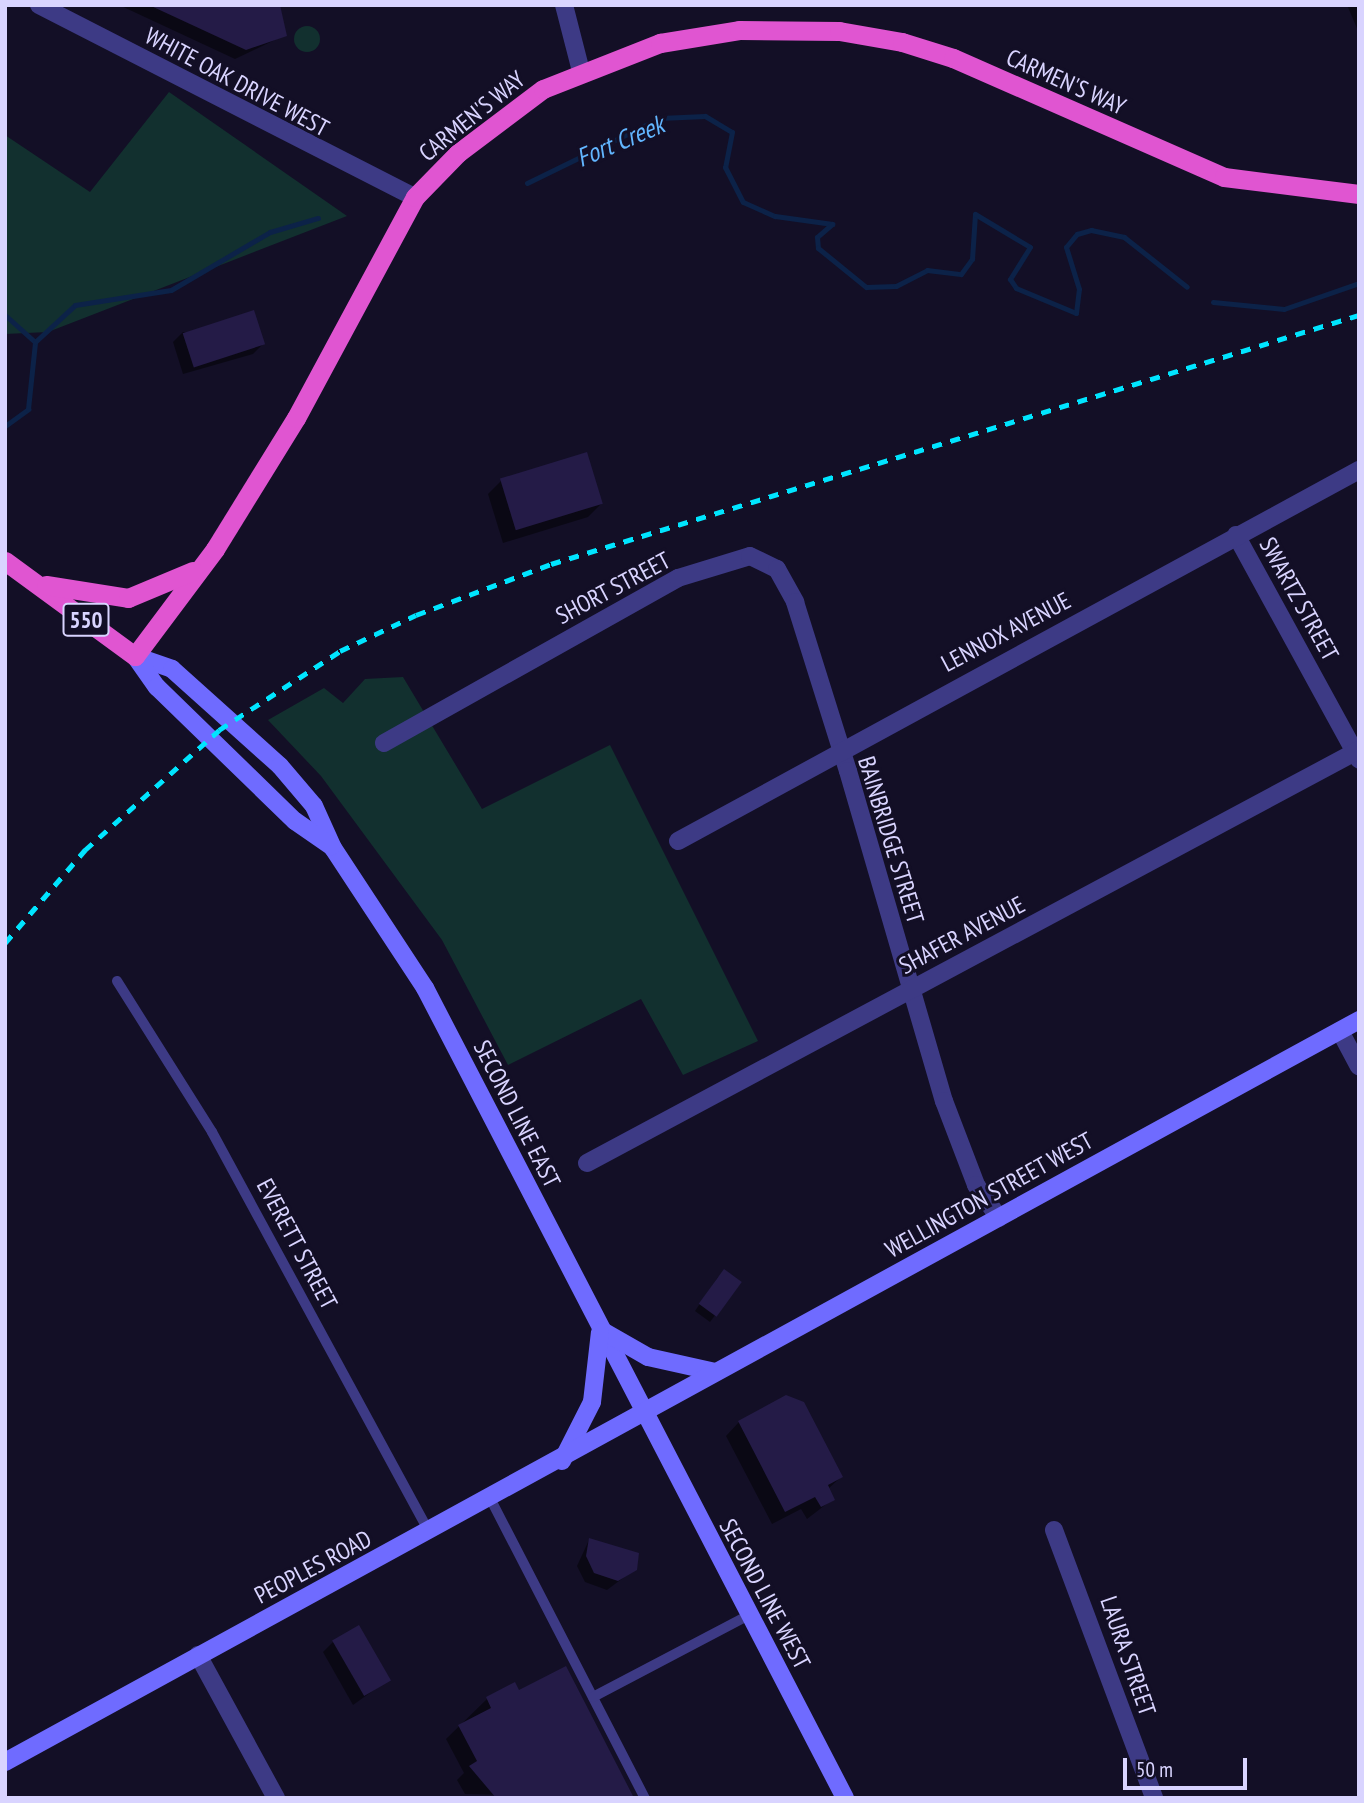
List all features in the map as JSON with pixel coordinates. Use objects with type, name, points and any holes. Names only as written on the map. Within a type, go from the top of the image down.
[{"type":"highway","name":"CARMEN'S WAY","points":[[135,656],[204,564],[296,418],[415,197],[504,115],[581,71],[660,43],[738,30],[839,31],[953,58],[1224,177],[1359,194]]},
{"type":"highway","name":"SECOND LINE EAST","points":[[5,561],[135,656]]},
{"type":"highway","points":[[38,584],[128,598],[175,584],[204,564]]},
{"type":"main road","name":"SECOND LINE EAST","points":[[135,656],[157,687],[295,821],[333,848]]},
{"type":"main road","name":"SECOND LINE EAST","points":[[135,656],[172,669],[280,766],[314,806],[333,848],[425,988],[642,1412]]},
{"type":"main road","name":"WELLINGTON STREET WEST","points":[[642,1412],[1359,1020]]},
{"type":"main road","points":[[562,1461],[592,1402],[600,1329],[648,1357],[715,1372]]},
{"type":"main road","name":"PEOPLES ROAD","points":[[5,1762],[198,1655],[562,1461],[642,1412]]},
{"type":"main road","name":"SECOND LINE WEST","points":[[642,1412],[845,1798]]},
{"type":"street","name":"WHITE OAK DRIVE WEST","points":[[39,5],[415,197]]},
{"type":"street","points":[[564,5],[581,71]]},
{"type":"street","name":"LENNOX AVENUE","points":[[678,841],[1359,470]]},
{"type":"street","name":"SWARTZ STREET","points":[[1236,536],[1357,754]]},
{"type":"street","name":"SHORT STREET","points":[[384,743],[678,578],[750,556],[777,569],[794,602],[837,752]]},
{"type":"street","name":"BAINBRIDGE STREET","points":[[837,752],[914,988],[944,1101],[976,1185],[999,1218]]},
{"type":"street","name":"SHAFER AVENUE","points":[[587,1163],[1357,754]]},
{"type":"street","points":[[1340,1031],[1359,1066]]},
{"type":"street","name":"LAURA STREET","points":[[1054,1530],[1154,1798]]},
{"type":"street","points":[[198,1655],[275,1798]]},
{"type":"lane","name":"EVERETT STREET","points":[[117,981],[212,1132],[429,1533]]},
{"type":"lane","points":[[491,1500],[645,1798]]},
{"type":"lane","points":[[593,1697],[749,1615]]},
{"type":"green space","points":[[307,26],[316,30],[320,39],[316,48],[307,52],[298,48],[294,39],[298,30]]},
{"type":"green space","points":[[169,92],[347,216],[48,332],[5,334],[5,135],[90,192]]},
{"type":"green space","points":[[403,677],[482,809],[610,745],[758,1041],[683,1075],[641,999],[508,1065],[442,940],[321,776],[268,720],[324,688],[343,703],[365,679]]},
{"type":"building","points":[[149,5],[280,5],[287,36],[246,50]]},
{"type":"building","points":[[254,310],[265,344],[194,367],[183,333]]},
{"type":"building","points":[[587,452],[603,504],[516,530],[500,479]]},
{"type":"building","points":[[724,1269],[742,1282],[717,1317],[699,1304]]},
{"type":"building","points":[[786,1395],[804,1402],[843,1477],[828,1485],[835,1500],[821,1507],[815,1497],[785,1512],[738,1421]]},
{"type":"building","points":[[589,1538],[639,1553],[637,1570],[618,1581],[594,1573],[586,1556]]},
{"type":"building","points":[[359,1625],[391,1680],[364,1696],[332,1640]]},
{"type":"building","points":[[566,1666],[634,1798],[496,1798],[469,1766],[477,1761],[458,1725],[491,1708],[486,1697],[515,1682],[519,1690]]},
{"type":"waterway","name":"Fort Creek","points":[[527,183],[660,118],[705,116],[732,132],[725,167],[743,202],[775,216],[832,224],[817,237],[818,248],[866,287],[896,286],[927,270],[961,274],[972,259],[975,214],[1030,247],[1010,279],[1016,288],[1076,313],[1079,289],[1066,247],[1077,234],[1091,230],[1124,237],[1187,287]]},
{"type":"waterway","name":"Fort Creek","points":[[5,426],[28,409],[35,342],[75,305],[171,290],[270,232],[318,218]]},
{"type":"waterway","name":"Fort Creek","points":[[1213,302],[1284,309],[1359,283]]},
{"type":"waterway","points":[[5,315],[35,342]]},
{"type":"railway","points":[[5,943],[85,850],[219,730],[340,651],[416,615],[551,564],[1359,315]]}]
